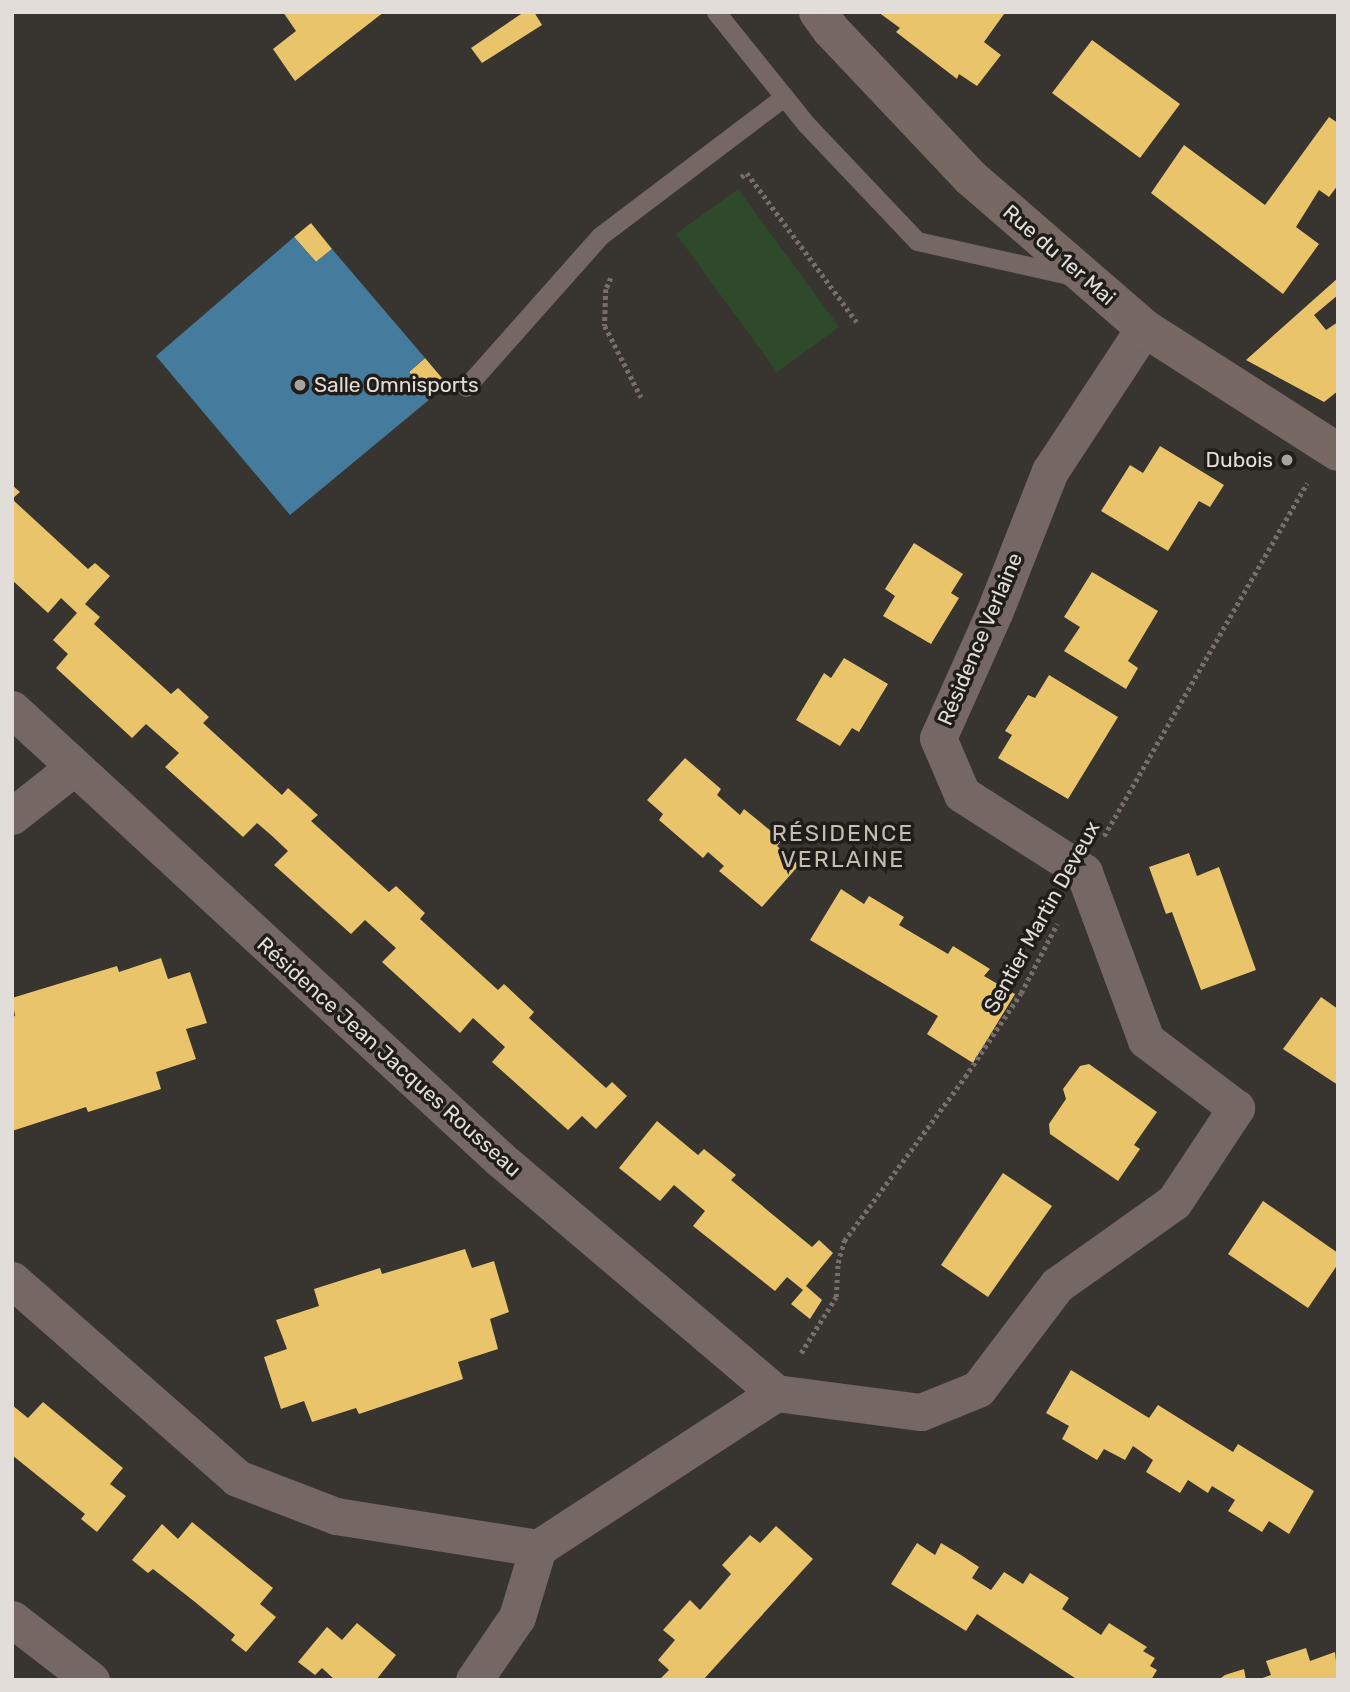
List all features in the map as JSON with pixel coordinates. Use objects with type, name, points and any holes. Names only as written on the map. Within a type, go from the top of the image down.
[{"type":"street","name":"Rue du 1er Mai","points":[[818,12],[831,30],[971,178],[1144,328],[1334,444]]},
{"type":"street","name":"Résidence Verlaine","points":[[1084,872],[962,794],[938,738],[994,613],[1050,471],[1144,328]]},
{"type":"street","name":"Résidence Jean Jacques Rousseau","points":[[12,709],[500,1159],[776,1393]]},
{"type":"street","points":[[12,816],[73,768]]},
{"type":"street","points":[[474,1680],[517,1617],[538,1548],[776,1393],[921,1412],[978,1390],[1057,1285],[1174,1202],[1236,1108],[1146,1040],[1084,872]]},
{"type":"street","points":[[12,1280],[237,1478],[336,1516],[538,1548]]},
{"type":"street","points":[[12,1619],[91,1680]]},
{"type":"lane","points":[[716,12],[784,97],[918,241],[1088,280]]},
{"type":"lane","points":[[466,387],[600,236],[784,97]]},
{"type":"path","points":[[736,180],[747,173],[857,322]]},
{"type":"path","points":[[615,271],[606,289],[605,326],[641,397]]},
{"type":"path","name":"Sentier Martin Deveux","points":[[776,1393],[836,1297],[838,1263],[844,1241],[965,1077],[1021,993],[1084,872],[1334,444]]},
{"type":"green space","points":[[738,189],[839,327],[777,372],[676,234]]},
{"type":"building: Homes","points":[[283,12],[384,12],[295,81],[273,49],[296,31]]},
{"type":"building: Homes","points":[[524,12],[534,12],[542,25],[482,63],[471,48]]},
{"type":"building: Homes","points":[[878,12],[1002,12],[1004,14],[984,42],[1001,55],[977,86],[959,74],[957,79],[896,32],[900,28]]},
{"type":"building: Homes","points":[[1092,40],[1180,104],[1140,158],[1052,93]]},
{"type":"building: Homes","points":[[1329,117],[1338,123],[1338,185],[1329,197],[1319,190],[1296,227],[1319,244],[1283,294],[1151,193],[1184,145],[1265,205]]},
{"type":"building: Homes","points":[[311,223],[332,249],[316,262],[294,237]]},
{"type":"building: Homes","points":[[1338,278],[1338,295],[1314,315],[1326,330],[1338,322],[1338,391],[1324,402],[1246,360]]},
{"type":"building: Homes","points":[[425,358],[447,384],[430,399],[409,372]]},
{"type":"building: Homes","points":[[1160,446],[1224,485],[1210,507],[1199,501],[1168,551],[1101,511],[1130,465],[1143,473]]},
{"type":"building: Homes","points":[[12,485],[20,492],[12,499]]},
{"type":"building: Homes","points":[[12,499],[88,569],[95,563],[110,576],[85,604],[100,617],[94,624],[171,694],[178,688],[209,717],[203,723],[282,795],[288,788],[318,815],[311,821],[389,892],[396,886],[425,913],[420,919],[498,990],[504,984],[534,1012],[529,1018],[606,1088],[612,1082],[627,1096],[596,1129],[582,1116],[568,1130],[492,1062],[505,1047],[473,1018],[460,1033],[382,962],[396,948],[365,920],[351,934],[274,865],[288,851],[271,835],[257,823],[243,837],[165,767],[179,753],[146,724],[132,738],[56,668],[68,654],[53,640],[77,613],[61,598],[48,613],[12,580]]},
{"type":"building: Homes","points":[[914,543],[963,574],[951,593],[959,598],[931,644],[883,616],[895,596],[885,589]]},
{"type":"building: Homes","points":[[1092,572],[1158,611],[1128,661],[1138,668],[1126,689],[1064,651],[1080,627],[1064,617]]},
{"type":"building: Homes","points":[[844,658],[888,684],[859,732],[852,728],[840,746],[796,720],[824,673],[831,678]]},
{"type":"building: Homes","points":[[1049,675],[1118,717],[1068,799],[998,758],[1012,735],[1005,731],[1028,695],[1035,698]]},
{"type":"building: Homes","points":[[685,758],[721,789],[717,795],[740,815],[744,809],[782,840],[777,846],[799,865],[762,907],[719,871],[724,866],[708,852],[703,858],[659,820],[663,814],[647,800]]},
{"type":"building: Homes","points":[[1189,853],[1197,876],[1219,867],[1256,970],[1201,990],[1172,912],[1166,914],[1149,867]]},
{"type":"building: Homes","points":[[841,889],[864,904],[869,896],[904,917],[899,925],[948,954],[953,946],[990,969],[984,976],[1015,994],[973,1063],[927,1034],[938,1016],[810,940]]},
{"type":"building: Homes","points":[[161,958],[168,979],[190,972],[207,1023],[186,1029],[196,1059],[156,1072],[161,1089],[88,1112],[86,1107],[12,1131],[12,1017],[15,1016],[12,998],[117,966],[119,972]]},
{"type":"building: Homes","points":[[1321,997],[1338,1009],[1338,1085],[1283,1049]]},
{"type":"building: Homes","points":[[1089,1064],[1157,1112],[1134,1145],[1140,1149],[1118,1181],[1050,1134],[1049,1124],[1066,1099],[1063,1089],[1080,1066]]},
{"type":"building: Homes","points":[[657,1121],[698,1155],[704,1149],[736,1175],[731,1180],[812,1247],[819,1240],[833,1253],[806,1286],[822,1300],[810,1319],[791,1304],[803,1290],[787,1277],[775,1291],[693,1226],[705,1211],[674,1185],[660,1201],[619,1168]]},
{"type":"building: Homes","points":[[1003,1173],[1052,1206],[988,1297],[941,1265]]},
{"type":"building: Homes","points":[[1263,1201],[1338,1253],[1338,1264],[1308,1308],[1228,1254]]},
{"type":"building: Homes","points":[[465,1249],[472,1268],[494,1261],[509,1312],[490,1319],[498,1349],[458,1362],[463,1379],[359,1414],[356,1408],[312,1422],[304,1401],[281,1409],[264,1357],[287,1349],[276,1320],[319,1306],[314,1289],[380,1268],[382,1274]]},
{"type":"building: Homes","points":[[1071,1370],[1149,1418],[1158,1405],[1233,1452],[1238,1444],[1314,1491],[1289,1534],[1269,1521],[1262,1532],[1228,1511],[1235,1500],[1212,1486],[1208,1493],[1188,1480],[1180,1493],[1146,1472],[1153,1460],[1133,1446],[1125,1460],[1104,1449],[1097,1460],[1062,1439],[1069,1426],[1046,1413]]},
{"type":"building: Homes","points":[[43,1402],[123,1468],[110,1484],[126,1496],[97,1532],[81,1519],[85,1514],[12,1455],[12,1405],[28,1418]]},
{"type":"building: Homes","points":[[192,1522],[273,1588],[260,1604],[276,1617],[246,1652],[231,1640],[235,1635],[195,1602],[153,1569],[148,1573],[132,1560],[162,1524],[178,1539]]},
{"type":"building: Homes","points":[[776,1526],[813,1559],[703,1680],[659,1680],[669,1670],[658,1660],[675,1640],[663,1630],[690,1600],[700,1610],[731,1574],[722,1565],[750,1535],[760,1543]]},
{"type":"building: Homes","points":[[917,1543],[935,1555],[941,1543],[961,1555],[979,1567],[972,1578],[991,1590],[1004,1572],[1023,1584],[1030,1573],[1069,1598],[1062,1609],[1101,1635],[1109,1623],[1147,1647],[1143,1651],[1155,1658],[1150,1666],[1157,1670],[1151,1680],[1078,1680],[977,1614],[966,1631],[891,1584]]},
{"type":"building: Homes","points":[[357,1623],[396,1655],[376,1680],[335,1680],[322,1668],[315,1675],[298,1662],[327,1627],[342,1640]]},
{"type":"building: Homes","points":[[1306,1648],[1310,1661],[1335,1652],[1338,1680],[1257,1680],[1271,1675],[1266,1661]]},
{"type":"building: Homes","points":[[1244,1669],[1246,1680],[1218,1680],[1225,1675]]},
{"type":"building: Public","name":"Salle Omnisports","points":[[294,237],[316,262],[332,249],[425,358],[409,372],[430,399],[290,515],[156,356]]},
{"type":"place","name":"Salle Omnisports","points":[[300,385]]},
{"type":"place","name":"Dubois","points":[[1287,460]]},
{"type":"district","name":"RÉSIDENCE VERLAINE","points":[[843,846]]}]
